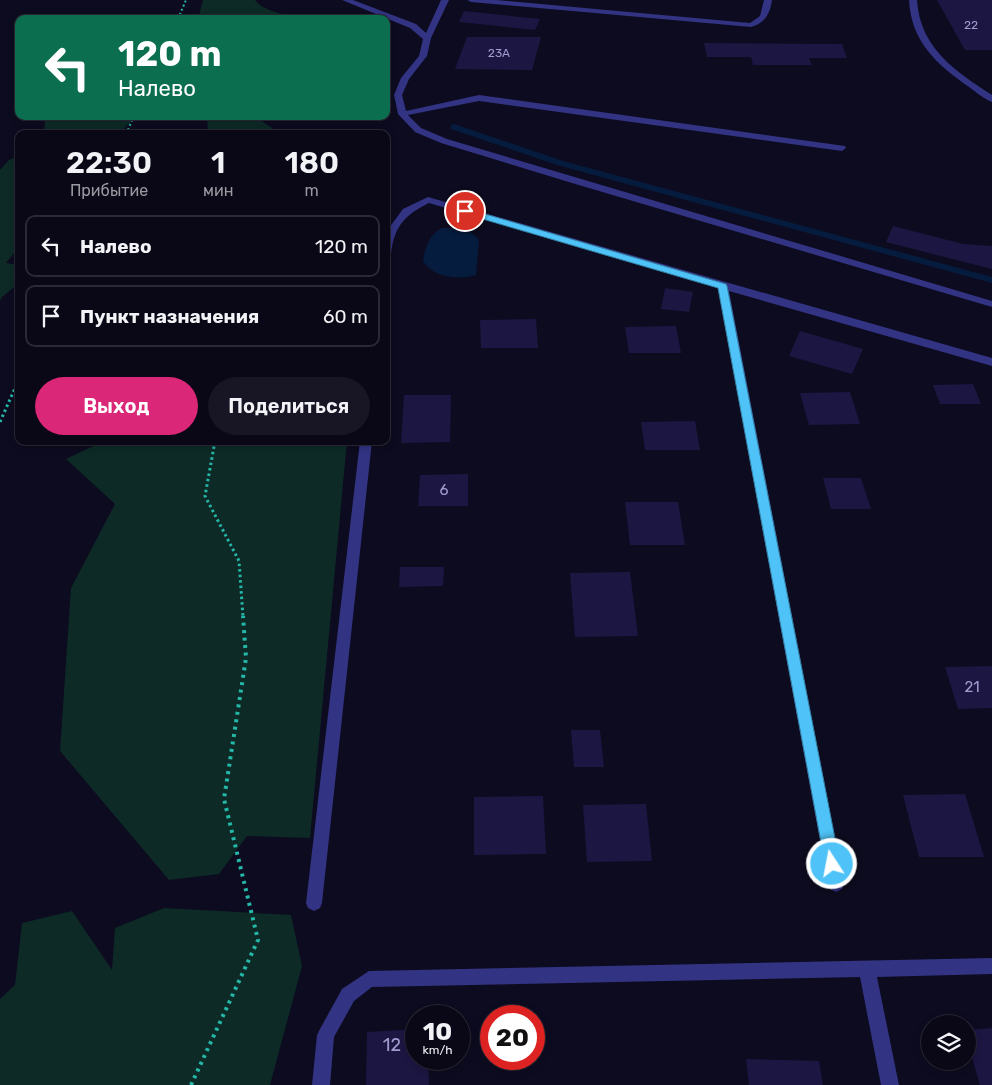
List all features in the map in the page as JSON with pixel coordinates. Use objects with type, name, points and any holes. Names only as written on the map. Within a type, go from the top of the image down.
[{"type":"street","points":[[346,0],[385,15]]},
{"type":"street","points":[[445,0],[427,38],[423,56],[406,78],[398,95],[402,114],[418,130],[444,141],[992,304]]},
{"type":"street","points":[[471,0],[751,25],[760,22],[765,16],[768,0]]},
{"type":"street","points":[[913,0],[913,10],[920,32],[931,52],[952,72],[992,99]]},
{"type":"street","points":[[390,17],[413,26],[427,38]]},
{"type":"street","points":[[402,114],[480,98],[842,148]]},
{"type":"street","points":[[390,233],[406,211],[428,200],[992,362]]},
{"type":"street","points":[[723,286],[836,884]]},
{"type":"street","points":[[314,903],[366,445]]},
{"type":"street","points":[[321,1085],[326,1035],[348,996],[369,979],[992,966]]},
{"type":"street","points":[[866,968],[890,1085]]},
{"type":"path","points":[[180,15],[186,0]]},
{"type":"path","points":[[0,422],[15,388]]},
{"type":"path","points":[[191,1085],[258,940],[224,800],[246,658],[240,561],[205,496],[214,445]]},
{"type":"green space","points":[[203,0],[255,0],[263,7],[283,15],[199,15]]},
{"type":"green space","points":[[130,120],[130,123],[122,130],[44,130],[45,121]]},
{"type":"green space","points":[[207,120],[260,120],[275,130],[208,130]]},
{"type":"green space","points":[[15,158],[15,252],[6,263],[15,264],[15,286],[0,301],[0,170],[9,160]]},
{"type":"green space","points":[[96,445],[347,445],[310,838],[247,836],[219,874],[169,880],[60,751],[71,588],[115,504],[66,459]]},
{"type":"green space","points":[[164,908],[291,915],[302,966],[270,1085],[0,1085],[0,999],[15,985],[22,923],[72,911],[112,970],[115,928]]},
{"type":"water","points":[[442,228],[467,231],[479,240],[476,275],[469,277],[447,276],[433,271],[423,261],[429,242],[434,234]]},
{"type":"building","points":[[937,0],[992,0],[992,50],[965,50]]},
{"type":"building","points":[[464,11],[540,19],[535,30],[459,22]]},
{"type":"building","points":[[467,37],[541,37],[532,70],[455,69]]},
{"type":"building","points":[[704,43],[842,44],[847,58],[809,58],[812,65],[753,65],[751,57],[707,57]]},
{"type":"building","points":[[893,226],[963,244],[992,246],[992,269],[886,242]]},
{"type":"building","points":[[665,288],[693,292],[689,312],[661,309]]},
{"type":"building","points":[[536,319],[538,348],[481,348],[480,320]]},
{"type":"building","points":[[676,326],[681,353],[629,353],[625,327]]},
{"type":"building","points":[[800,331],[863,349],[852,374],[789,356]]},
{"type":"building","points":[[973,384],[981,404],[940,404],[933,385]]},
{"type":"building","points":[[850,392],[860,424],[809,425],[800,393]]},
{"type":"building","points":[[404,395],[451,395],[450,442],[401,443]]},
{"type":"building","points":[[695,421],[700,450],[645,450],[641,422]]},
{"type":"building","points":[[468,474],[468,506],[418,506],[420,475]]},
{"type":"building","points":[[823,478],[861,478],[871,509],[831,509]]},
{"type":"building","points":[[625,502],[678,502],[685,545],[630,545]]},
{"type":"building","points":[[400,567],[444,567],[443,586],[399,587]]},
{"type":"building","points":[[630,572],[638,636],[575,637],[570,573]]},
{"type":"building","points":[[992,666],[992,708],[958,709],[945,667]]},
{"type":"building","points":[[571,730],[600,730],[604,767],[574,767]]},
{"type":"building","points":[[965,794],[984,857],[919,857],[903,795]]},
{"type":"building","points":[[543,796],[546,854],[474,855],[474,797]]},
{"type":"building","points":[[646,804],[652,861],[587,862],[583,805]]},
{"type":"building","points":[[992,1028],[992,1085],[980,1085],[976,1070],[976,1029]]},
{"type":"building","points":[[405,1030],[405,1070],[428,1070],[429,1085],[366,1085],[367,1032]]},
{"type":"building","points":[[746,1059],[819,1061],[823,1085],[749,1085]]},
{"type":"waterway","points":[[454,127],[560,163],[992,280]]},
{"type":"route","points":[[465,211],[723,286],[832,864]]}]
